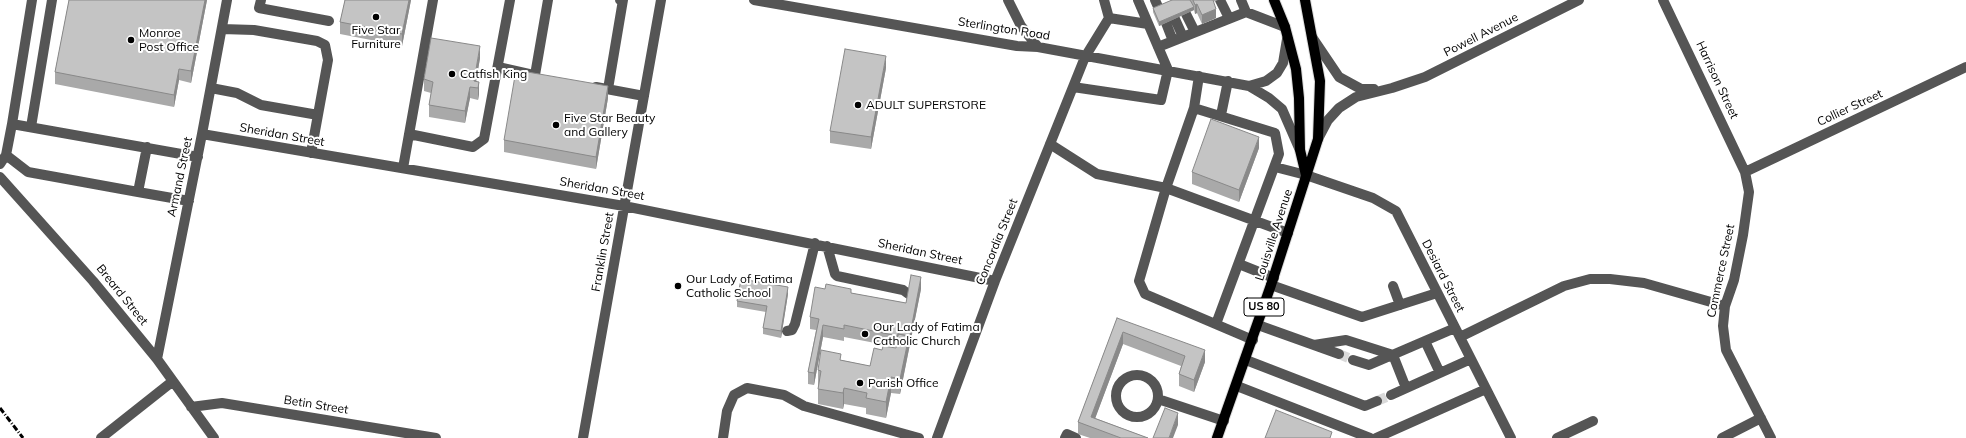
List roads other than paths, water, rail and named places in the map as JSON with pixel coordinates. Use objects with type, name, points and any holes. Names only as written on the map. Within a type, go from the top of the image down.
[{"type":"main road","points":[[1274,0],[1286,31],[1298,83],[1300,150],[1306,175]]},
{"type":"main road","name":"US 80","points":[[1305,0],[1320,81],[1318,139],[1306,175]]},
{"type":"main road","name":"Louisville Avenue","points":[[1217,438],[1237,386],[1273,281],[1306,175]]},
{"type":"street","points":[[0,164],[6,155],[32,0]]},
{"type":"street","points":[[31,128],[52,0]]},
{"type":"street","name":"Armand Street","points":[[157,359],[198,157],[227,0]]},
{"type":"street","points":[[261,0],[259,8],[329,21]]},
{"type":"street","points":[[403,168],[433,0]]},
{"type":"street","points":[[409,134],[474,147],[484,139],[510,0]]},
{"type":"street","points":[[498,68],[539,76],[548,0]]},
{"type":"street","points":[[608,89],[623,0],[620,0]]},
{"type":"street","name":"Franklin Street","points":[[583,438],[662,0]]},
{"type":"street","name":"Sterlington Road","points":[[754,0],[1018,46],[1038,47],[1085,57],[1168,70],[1249,86],[1269,98],[1282,109],[1300,150]]},
{"type":"street","points":[[1008,0],[1021,26],[1038,47]]},
{"type":"street","points":[[1104,0],[1109,18],[1148,24]]},
{"type":"street","points":[[1073,87],[1161,100],[1168,70],[1138,0]]},
{"type":"street","points":[[1220,0],[1229,18]]},
{"type":"street","points":[[1240,0],[1246,12],[1286,31],[1286,50],[1283,63],[1277,73],[1266,81],[1249,86]]},
{"type":"street","name":"Powell Avenue","points":[[1318,139],[1328,120],[1339,108],[1356,98],[1425,77],[1579,0]]},
{"type":"street","name":"Harrison Street","points":[[1663,0],[1745,172]]},
{"type":"street","points":[[1158,47],[1246,12]]},
{"type":"street","points":[[1186,14],[1195,32]]},
{"type":"street","name":"Concordia Street","points":[[937,438],[995,281],[1085,57],[1109,18]]},
{"type":"street","points":[[1170,21],[1178,39]]},
{"type":"street","points":[[222,30],[254,30],[317,41],[325,45],[328,60],[311,153]]},
{"type":"street","name":"Powell Avenue","points":[[1312,37],[1339,77],[1361,89],[1392,88]]},
{"type":"street","name":"Collier Street","points":[[1745,172],[1966,67]]},
{"type":"street","points":[[1199,76],[1194,108],[1166,188],[1139,281],[1145,294],[1253,340]]},
{"type":"street","points":[[1221,116],[1228,81]]},
{"type":"street","points":[[587,85],[644,96]]},
{"type":"street","points":[[211,88],[237,93],[261,105],[318,115]]},
{"type":"street","points":[[1194,108],[1275,133],[1279,154],[1216,324]]},
{"type":"street","points":[[12,124],[198,157]]},
{"type":"street","name":"Sheridan Street","points":[[202,134],[624,206],[815,243],[995,281]]},
{"type":"street","points":[[1050,144],[1097,174],[1166,188],[1288,233]]},
{"type":"street","points":[[138,192],[147,147]]},
{"type":"street","points":[[6,155],[28,172],[189,201]]},
{"type":"street","name":"Desiard Street","points":[[1275,167],[1306,175],[1373,198],[1396,212],[1511,438]]},
{"type":"street","name":"Commerce Street","points":[[1745,172],[1749,192],[1743,235],[1734,280],[1725,306],[1723,326],[1726,350],[1771,438]]},
{"type":"street","name":"Breard Street","points":[[0,177],[93,280],[157,359],[214,438]]},
{"type":"street","points":[[787,331],[792,330],[795,324],[815,243]]},
{"type":"street","points":[[827,246],[835,274],[837,276],[904,290],[910,295]]},
{"type":"street","points":[[1239,264],[1273,281],[1362,317],[1437,293]]},
{"type":"street","points":[[1353,360],[1369,365],[1425,341],[1458,333],[1564,286],[1590,280],[1610,279],[1644,283],[1725,306]]},
{"type":"street","points":[[1393,286],[1400,305]]},
{"type":"street","points":[[1258,325],[1339,354]]},
{"type":"street","points":[[1314,345],[1346,340],[1393,355]]},
{"type":"street","points":[[1425,341],[1440,373]]},
{"type":"street","points":[[1393,355],[1406,388]]},
{"type":"street","points":[[1391,395],[1471,359]]},
{"type":"street","points":[[1246,360],[1365,406],[1377,401]]},
{"type":"street","points":[[1134,375],[1140,375],[1152,381],[1158,392],[1158,399],[1152,412],[1138,418],[1131,417],[1119,408],[1116,394],[1122,381],[1134,375]]},
{"type":"street","points":[[101,438],[114,434],[173,381]]},
{"type":"street","points":[[1237,386],[1319,422],[1370,438]]},
{"type":"street","points":[[723,438],[728,411],[734,395],[747,388],[784,395],[804,406],[919,438]]},
{"type":"street","points":[[1376,438],[1486,389]]},
{"type":"street","points":[[1158,399],[1224,421]]},
{"type":"street","name":"Betin Street","points":[[191,407],[222,403],[436,438]]},
{"type":"street","points":[[1722,438],[1761,418]]},
{"type":"street","points":[[1557,438],[1593,421]]},
{"type":"street","points":[[1065,438],[1067,434],[1076,438]]},
{"type":"tunnel","points":[[1339,354],[1353,360]]},
{"type":"tunnel","points":[[1377,401],[1391,395]]},
{"type":"railway","points":[[0,408],[23,438]]},
{"type":"place","name":"Five Star Furniture","points":[[376,17]]},
{"type":"place","name":"Monroe Post Office","points":[[131,40]]},
{"type":"place","name":"Catfish King","points":[[452,74]]},
{"type":"place","name":"ADULT SUPERSTORE","points":[[858,105]]},
{"type":"place","name":"Five Star Beauty and Gallery","points":[[556,125]]},
{"type":"place","name":"Our Lady of Fatima Catholic School","points":[[678,286]]},
{"type":"place","name":"Our Lady of Fatima Catholic Church","points":[[865,334]]},
{"type":"place","name":"Parish Office","points":[[860,383]]}]
